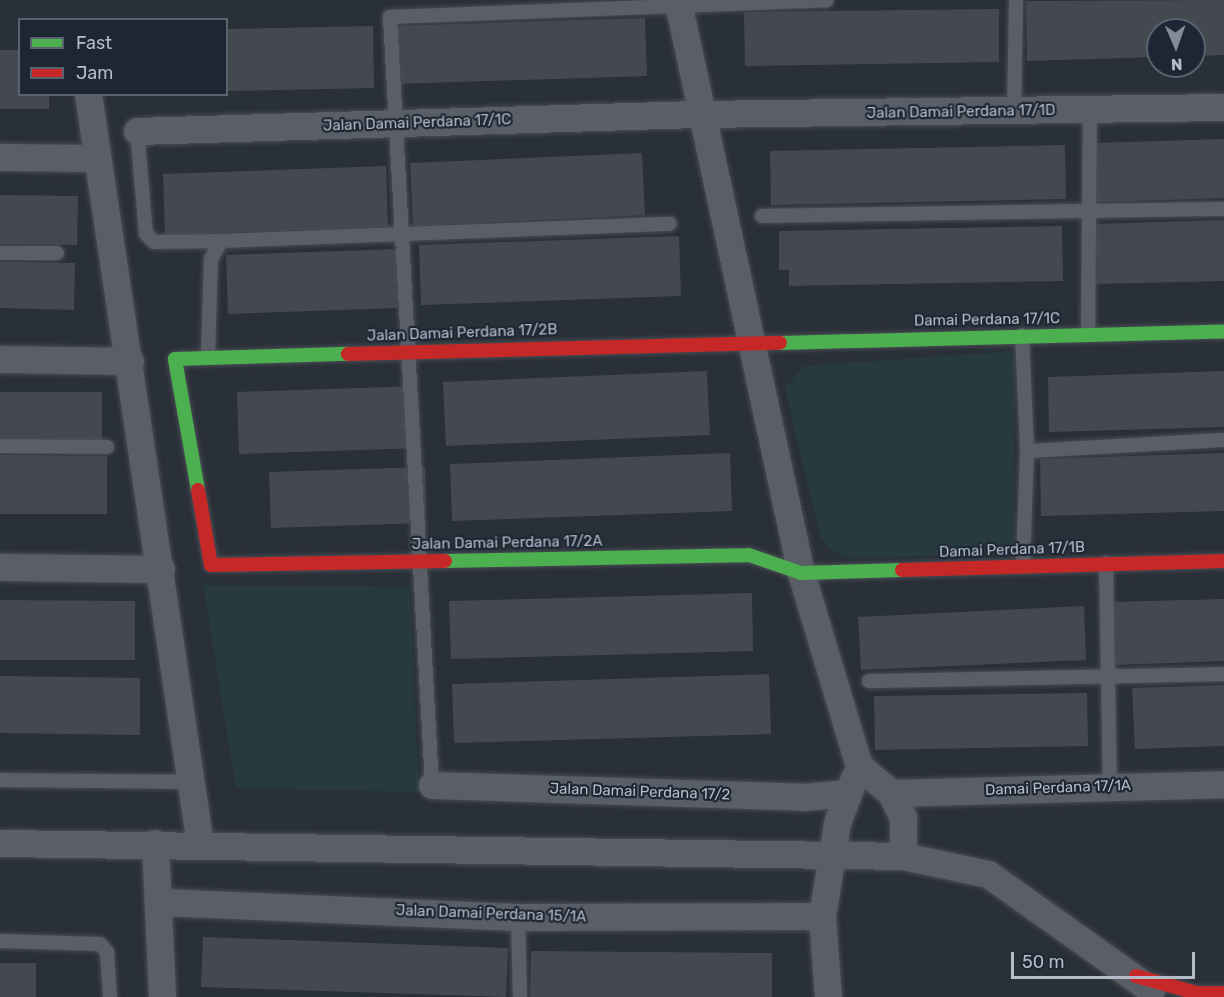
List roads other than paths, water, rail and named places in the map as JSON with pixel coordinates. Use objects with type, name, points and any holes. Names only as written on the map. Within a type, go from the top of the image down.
[{"type":"street","points":[[679,7],[698,114],[801,573],[859,766],[891,793],[903,818],[903,856]]},
{"type":"street","points":[[88,96],[201,844]]},
{"type":"street","name":"Jalan Damai Perdana 17/1D","points":[[698,114],[1014,113],[1224,107]]},
{"type":"street","name":"Jalan Damai Perdana 17/1C","points":[[136,131],[698,114]]},
{"type":"street","points":[[0,158],[96,158]]},
{"type":"street","name":"Damai Perdana 17/1C","points":[[750,340],[1224,332]]},
{"type":"street","name":"Jalan Damai Perdana 17/2B","points":[[211,565],[175,359],[750,340]]},
{"type":"street","points":[[0,359],[130,361]]},
{"type":"street","name":"Jalan Damai Perdana 17/2A","points":[[211,565],[749,555],[801,573]]},
{"type":"street","name":"Damai Perdana 17/1B","points":[[801,573],[1224,561]]},
{"type":"street","points":[[0,567],[161,569]]},
{"type":"street","points":[[828,997],[822,916],[847,793],[859,766]]},
{"type":"street","name":"Damai Perdana 17/1A","points":[[891,793],[1110,784],[1224,784]]},
{"type":"street","name":"Jalan Damai Perdana 17/2","points":[[432,785],[804,797],[847,793]]},
{"type":"street","points":[[0,843],[155,843],[835,858],[903,856],[988,874],[1141,987],[1159,997]]},
{"type":"street","points":[[155,843],[160,902],[162,997]]},
{"type":"street","name":"Jalan Damai Perdana 15/1A","points":[[160,902],[518,917],[822,916]]},
{"type":"street","points":[[1141,987],[1197,993],[1224,993]]},
{"type":"lane","points":[[432,785],[390,17],[827,0]]},
{"type":"lane","points":[[1014,113],[1016,0]]},
{"type":"lane","points":[[1088,335],[1090,111]]},
{"type":"lane","points":[[136,131],[146,234],[154,242],[401,238],[670,224]]},
{"type":"lane","points":[[762,216],[1088,214],[1224,209]]},
{"type":"lane","points":[[208,358],[211,259],[221,241]]},
{"type":"lane","points":[[0,253],[57,253]]},
{"type":"lane","points":[[1022,335],[1027,451],[1023,567]]},
{"type":"lane","points":[[1027,451],[1224,440]]},
{"type":"lane","points":[[0,446],[107,447]]},
{"type":"lane","points":[[1106,563],[1110,784]]},
{"type":"lane","points":[[869,681],[1224,674]]},
{"type":"lane","points":[[0,780],[193,782]]},
{"type":"lane","points":[[518,917],[520,997]]},
{"type":"lane","points":[[0,941],[100,944],[107,952],[110,997]]}]
